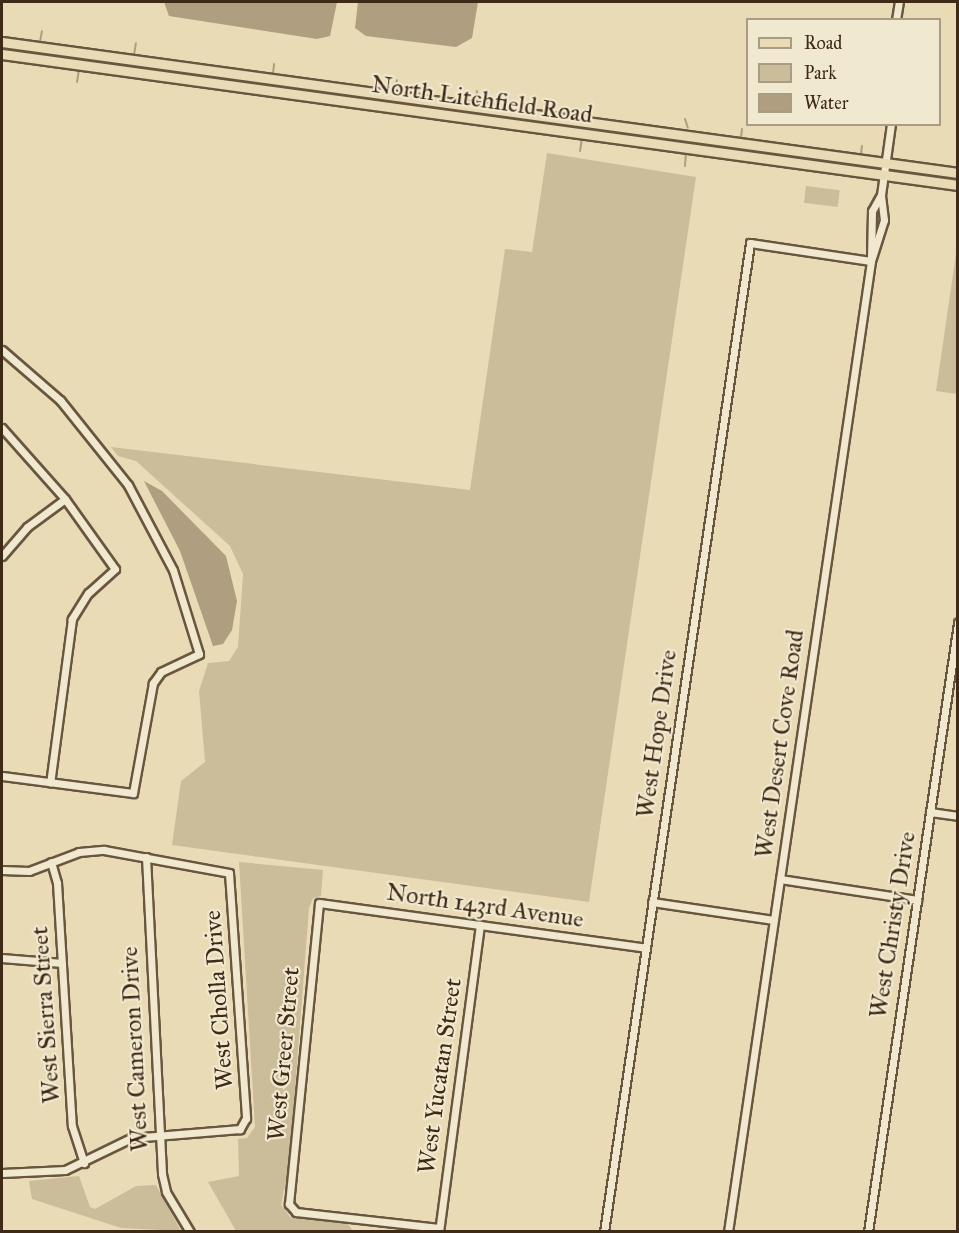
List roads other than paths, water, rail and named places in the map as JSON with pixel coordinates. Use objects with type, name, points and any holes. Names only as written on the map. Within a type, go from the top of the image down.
[{"type":"main road","name":"North Litchfield Road","points":[[2,42],[957,173]]},
{"type":"main road","name":"North Litchfield Road","points":[[2,54],[957,185]]},
{"type":"main road","points":[[504,123],[506,111]]},
{"type":"main road","points":[[596,136],[607,132],[667,140],[678,135]]},
{"type":"street","points":[[896,18],[899,2]]},
{"type":"street","name":"West Desert Cove Road","points":[[871,261],[884,220],[881,195],[891,126]]},
{"type":"street","name":"West Desert Cove Road","points":[[728,1232],[871,261],[872,211],[881,195]]},
{"type":"street","name":"West Hope Drive","points":[[604,1232],[750,243],[871,261]]},
{"type":"street","points":[[2,350],[60,400],[128,484],[173,570],[200,654],[161,672],[153,683],[133,793],[2,776]]},
{"type":"street","points":[[2,428],[65,499],[115,569],[88,593],[72,619],[50,783]]},
{"type":"street","points":[[2,556],[22,531],[65,499]]},
{"type":"street","name":"West Christy Drive","points":[[868,1232],[957,623]]},
{"type":"street","points":[[930,812],[957,816]]},
{"type":"street","points":[[2,870],[21,872],[95,850],[146,857]]},
{"type":"street","name":"West Cholla Drive","points":[[146,857],[229,873],[246,1125],[240,1129],[160,1135]]},
{"type":"street","name":"West Cameron Drive","points":[[146,857],[164,1184],[190,1232]]},
{"type":"street","name":"West Sierra Street","points":[[51,862],[62,963],[72,1126],[84,1163]]},
{"type":"street","points":[[780,879],[917,900]]},
{"type":"street","points":[[652,902],[774,920]]},
{"type":"street","name":"North 143rd Avenue","points":[[319,903],[646,948]]},
{"type":"street","name":"West Greer Street","points":[[319,903],[290,1208],[439,1230]]},
{"type":"street","name":"West Yucatan Street","points":[[439,1230],[480,925]]},
{"type":"street","points":[[2,958],[62,963]]},
{"type":"street","points":[[2,1173],[65,1170],[84,1163],[131,1138],[160,1135]]},
{"type":"water","points":[[164,2],[337,2],[330,36],[317,39],[169,16]]},
{"type":"water","points":[[358,2],[478,2],[472,38],[456,47],[366,36],[355,28]]},
{"type":"water","points":[[144,481],[162,491],[226,556],[237,601],[232,630],[223,644],[213,646],[180,551]]},
{"type":"waterway","points":[[40,42],[42,31]]},
{"type":"waterway","points":[[134,55],[136,43]]},
{"type":"waterway","points":[[273,74],[274,64]]},
{"type":"waterway","points":[[77,82],[79,70]]},
{"type":"waterway","points":[[395,91],[397,80]]},
{"type":"waterway","points":[[476,102],[477,91]]},
{"type":"waterway","points":[[685,119],[688,128]]},
{"type":"waterway","points":[[741,138],[742,129]]},
{"type":"waterway","points":[[580,151],[582,139]]},
{"type":"waterway","points":[[861,154],[862,146]]},
{"type":"waterway","points":[[685,166],[686,153]]}]
